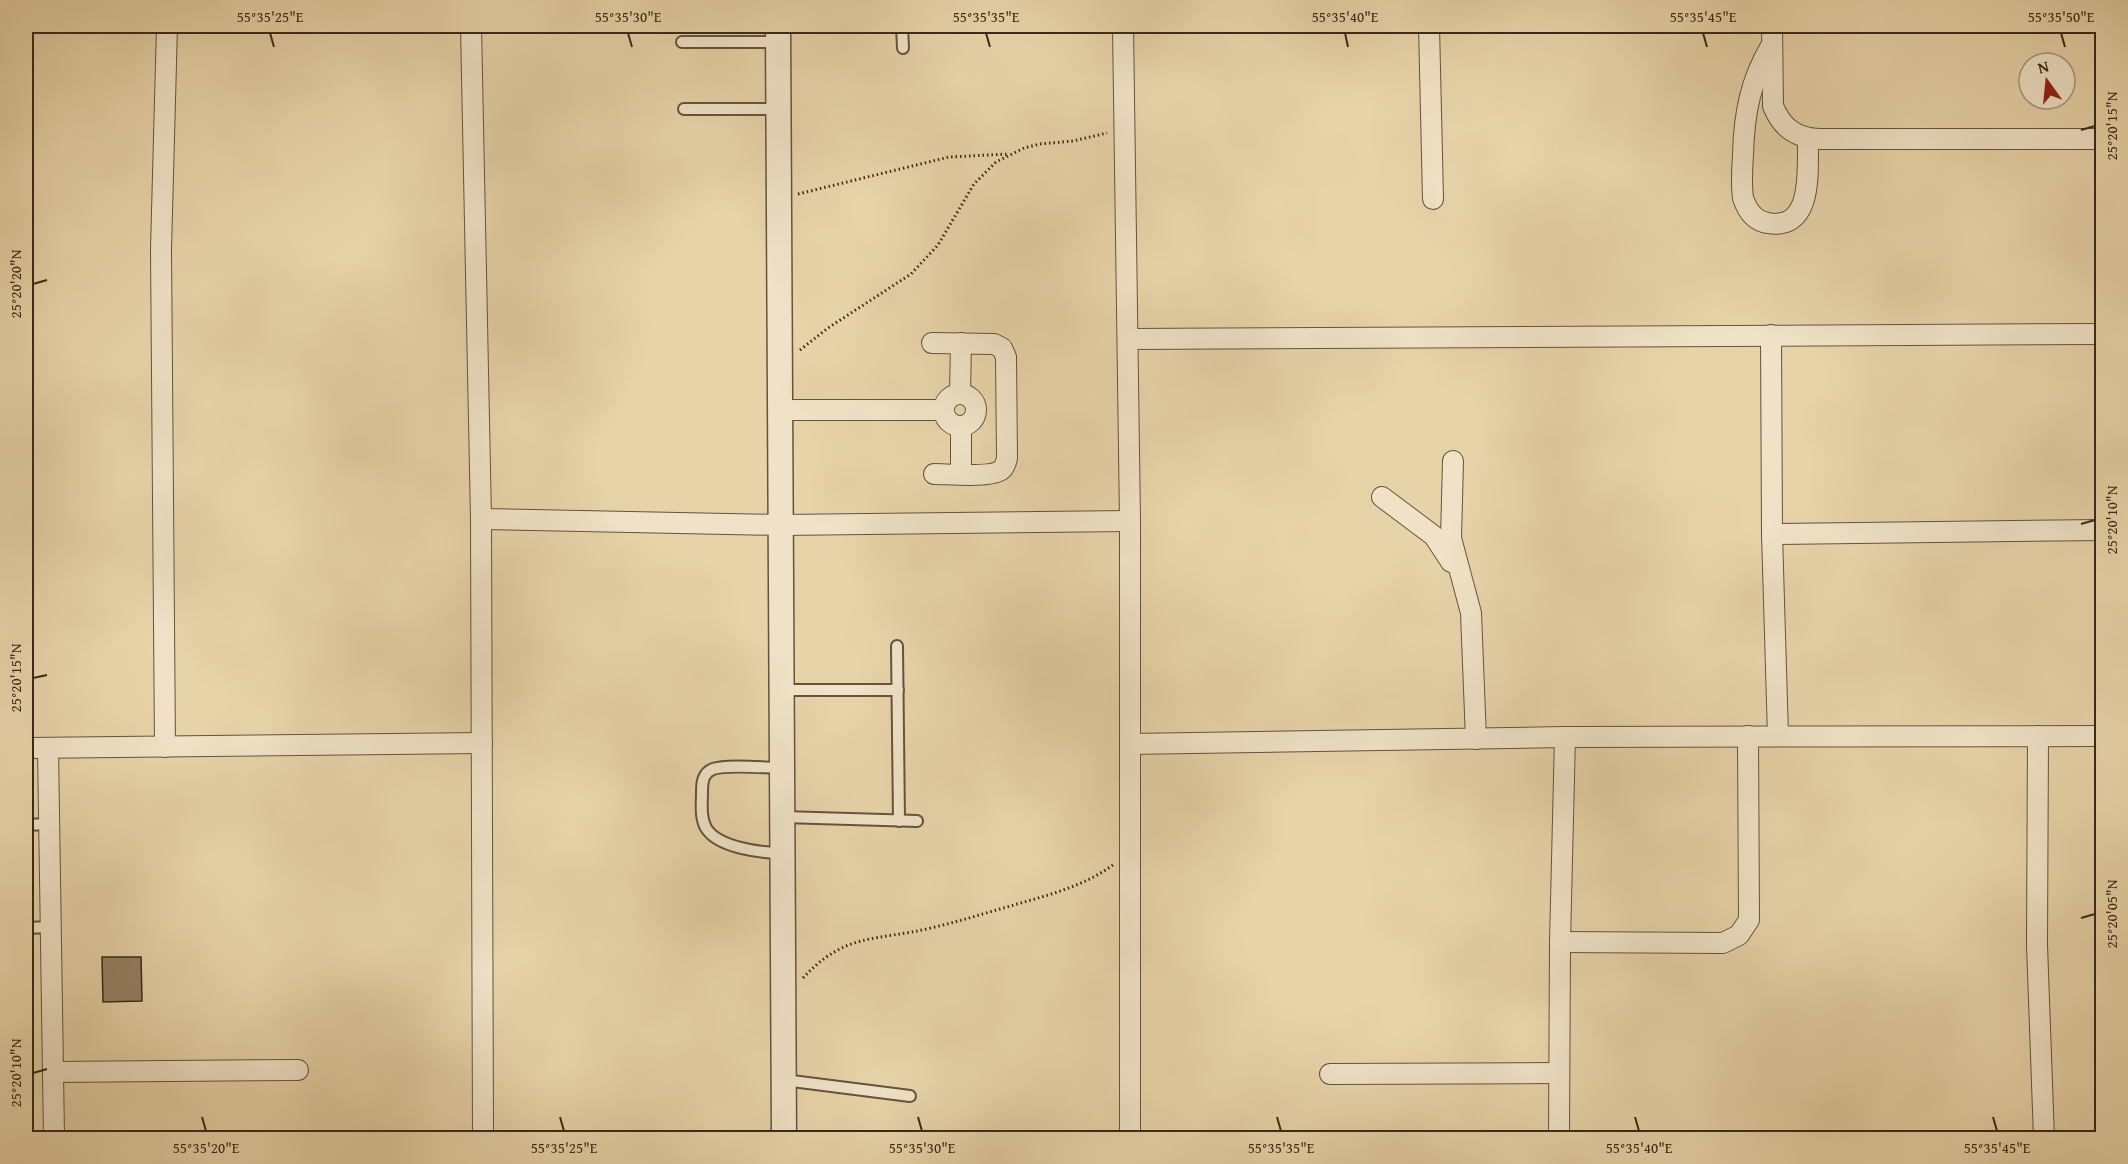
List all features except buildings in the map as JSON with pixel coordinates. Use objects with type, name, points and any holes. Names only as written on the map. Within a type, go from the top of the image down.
[{"type":"street","points":[[165,747],[161,249],[167,26]]},
{"type":"street","points":[[471,26],[481,519],[483,1138]]},
{"type":"street","points":[[1123,26],[1129,339],[1130,1138]]},
{"type":"street","points":[[1429,26],[1433,200]]},
{"type":"street","points":[[778,34],[784,1138]]},
{"type":"street","points":[[1772,35],[1773,106],[1778,118],[1786,127],[1808,138],[2103,139]]},
{"type":"street","points":[[1772,35],[1755,76],[1746,110],[1742,186],[1747,208],[1754,217],[1765,223],[1776,224],[1788,221],[1804,205],[1808,138]]},
{"type":"street","points":[[1129,339],[2103,334]]},
{"type":"street","points":[[1771,335],[1772,534],[1778,736]]},
{"type":"street","points":[[932,343],[994,344],[1004,352],[1007,458],[1004,468],[995,473],[934,474]]},
{"type":"street","points":[[960,394],[961,343]]},
{"type":"street","points":[[960,394],[973,400],[977,410],[970,423],[960,426],[951,423],[944,410],[947,401],[960,394]]},
{"type":"street","points":[[977,410],[1006,409]]},
{"type":"street","points":[[780,410],[944,410]]},
{"type":"street","points":[[960,426],[962,474]]},
{"type":"street","points":[[1453,461],[1451,538],[1468,597],[1472,631],[1476,739]]},
{"type":"street","points":[[1382,497],[1434,536],[1462,580]]},
{"type":"street","points":[[481,519],[781,525],[1130,521]]},
{"type":"street","points":[[1772,534],[2103,530]]},
{"type":"street","points":[[1560,942],[1723,943],[1739,935],[1749,920],[1748,736]]},
{"type":"street","points":[[2038,736],[2036,922],[2044,1138]]},
{"type":"street","points":[[1130,744],[1565,737],[2103,736]]},
{"type":"street","points":[[1559,1138],[1558,1073],[1565,737]]},
{"type":"street","points":[[26,748],[482,743]]},
{"type":"street","points":[[48,748],[54,1138]]},
{"type":"street","points":[[53,1072],[298,1070]]},
{"type":"street","points":[[1330,1074],[1558,1073]]},
{"type":"lane","points":[[902,26],[903,48]]},
{"type":"lane","points":[[682,42],[778,34]]},
{"type":"lane","points":[[684,109],[779,109]]},
{"type":"lane","points":[[897,646],[899,821]]},
{"type":"lane","points":[[782,690],[898,690]]},
{"type":"lane","points":[[782,768],[722,767],[710,770],[703,779],[701,811],[706,828],[719,840],[754,851],[783,853]]},
{"type":"lane","points":[[783,817],[917,821]]},
{"type":"lane","points":[[26,825],[48,824]]},
{"type":"lane","points":[[26,928],[51,927]]},
{"type":"lane","points":[[784,1080],[910,1096]]},
{"type":"path","points":[[780,366],[828,328],[911,274],[938,245],[974,184],[996,162],[1010,154],[1040,144],[1091,138],[1125,127]]},
{"type":"path","points":[[779,199],[949,157],[1010,154]]},
{"type":"path","points":[[802,980],[830,953],[848,944],[866,938],[931,928],[1063,891],[1099,874],[1130,849]]}]
